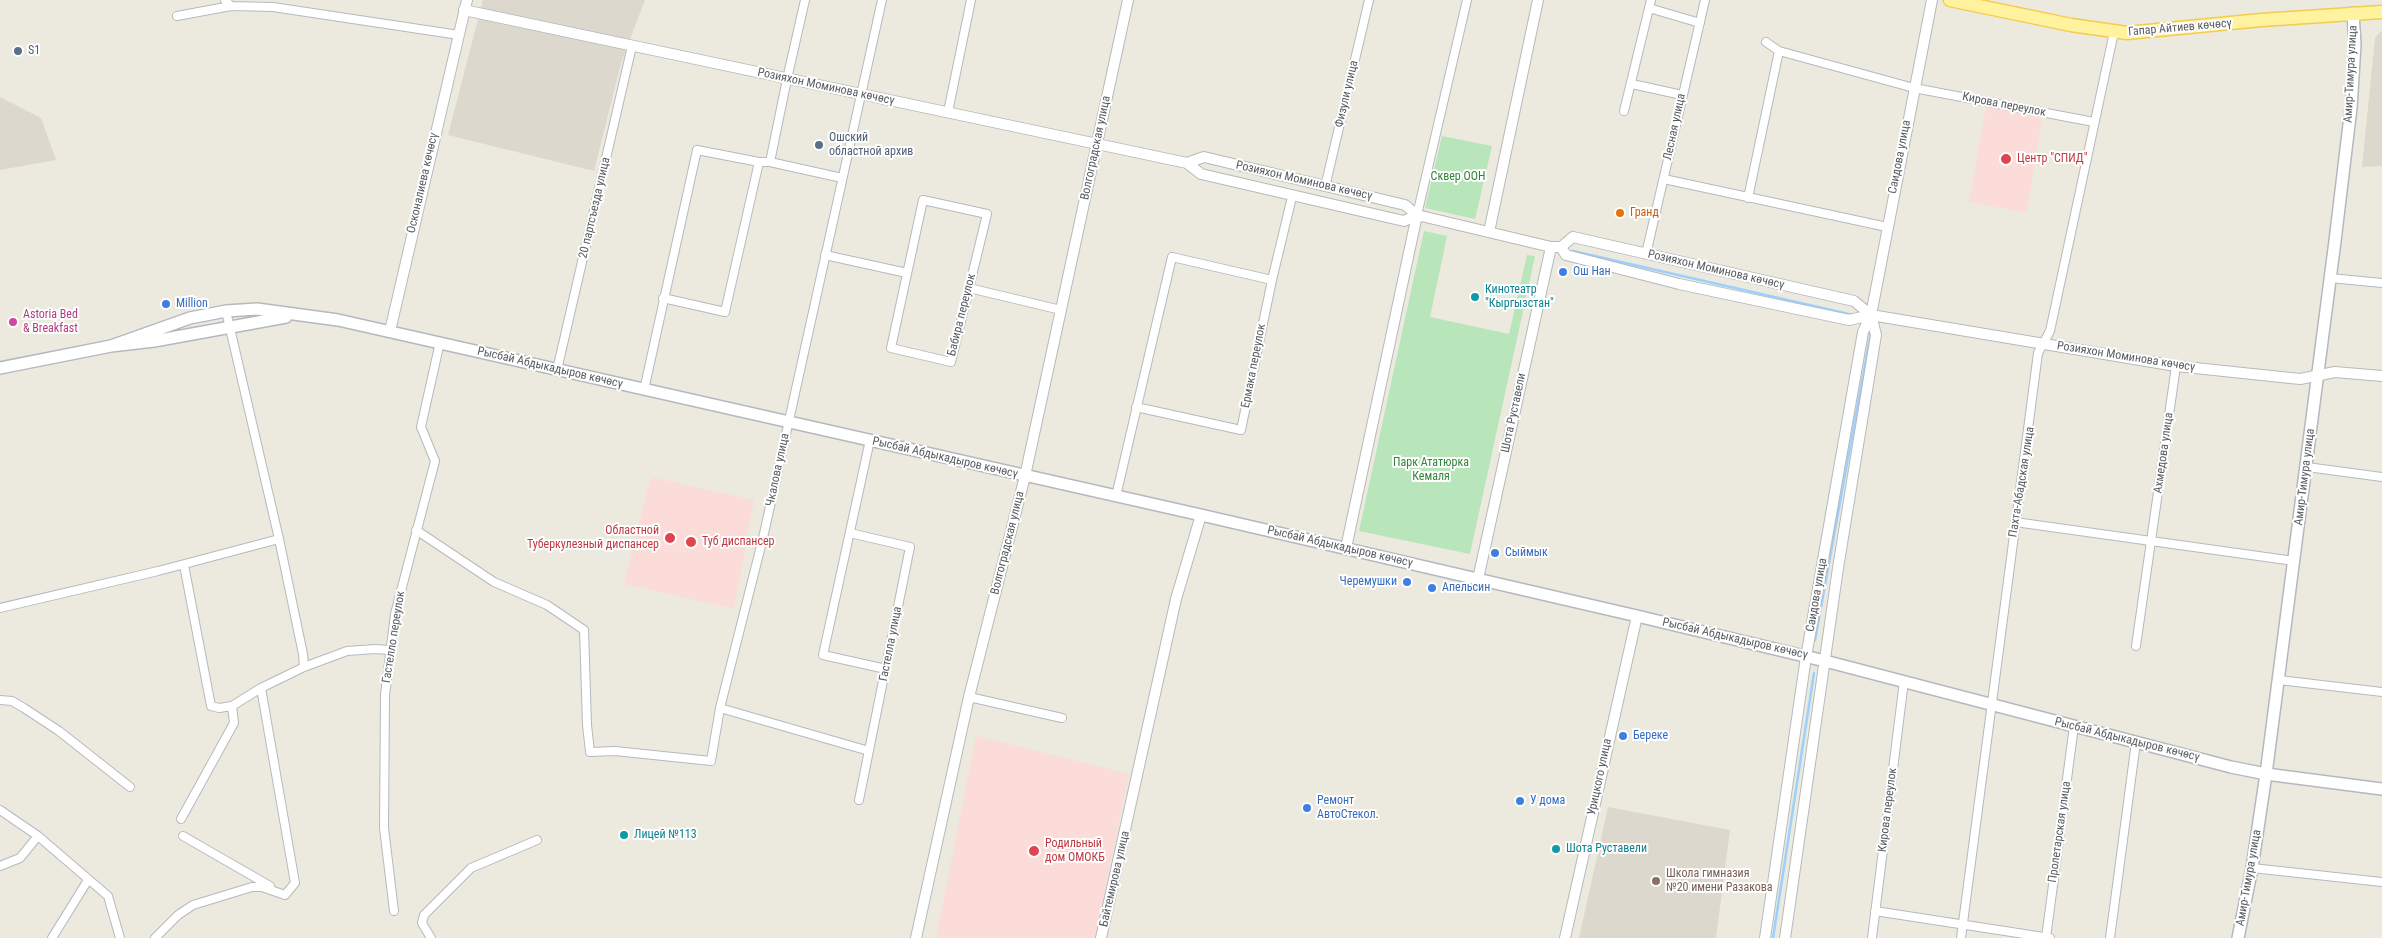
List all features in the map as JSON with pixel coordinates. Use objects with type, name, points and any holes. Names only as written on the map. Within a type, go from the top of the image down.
[{"type":"main road","name":"Гапар Айтиев көчөсү","points":[[1950,0],[2114,32],[2164,31],[2261,20],[2382,12]]},
{"type":"main road","name":"Амир-Тимура улица","points":[[2238,938],[2252,868],[2266,774],[2307,467],[2351,108],[2355,45],[2353,13]]},
{"type":"main road","name":"Рысбай Абдыкадыров көчөсү","points":[[111,346],[190,318],[226,311],[257,309],[390,331],[1202,515],[1637,616],[1806,656],[2266,774],[2382,789]]},
{"type":"main road","name":"Рысбай Абдыкадыров көчөсү","points":[[0,368],[111,346],[154,341],[296,315]]},
{"type":"street","points":[[225,0],[231,6]]},
{"type":"street","points":[[770,162],[805,0]]},
{"type":"street","name":"Чкалова улица","points":[[416,530],[494,582],[547,605],[584,630],[587,725],[590,752],[616,751],[711,761],[720,708],[763,538],[882,0]]},
{"type":"street","points":[[948,112],[971,0]]},
{"type":"street","name":"Волгоградская улица","points":[[916,938],[970,697],[1025,476],[1128,0]]},
{"type":"street","name":"Физули улица","points":[[1325,187],[1369,0]]},
{"type":"street","points":[[1346,548],[1417,215],[1467,0]]},
{"type":"street","points":[[1489,232],[1538,0]]},
{"type":"street","name":"Лесная улица","points":[[1646,254],[1705,0]]},
{"type":"street","name":"Саидова улица","points":[[1765,938],[1806,656],[1862,332],[1871,315],[1932,0]]},
{"type":"street","points":[[1624,111],[1650,4],[1700,22]]},
{"type":"street","name":"Розияхон Моминова көчөсү","points":[[466,5],[632,46],[861,93],[1097,146],[1187,163],[1201,174],[1292,197],[1404,221],[1417,215]]},
{"type":"street","name":"Осконалиева көчөсү","points":[[390,331],[466,5]]},
{"type":"street","points":[[177,16],[231,6],[273,7],[458,35]]},
{"type":"street","name":"Пахта-Абадская улица","points":[[1961,938],[2015,522],[2030,429],[2038,353],[2050,331],[2114,32]]},
{"type":"street","name":"Кирова переулок","points":[[1766,42],[1779,51],[1914,88],[2094,122]]},
{"type":"street","name":"20 партсъезда улица","points":[[557,370],[632,46]]},
{"type":"street","points":[[1748,198],[1779,51]]},
{"type":"street","points":[[1632,84],[1682,94]]},
{"type":"street","points":[[644,390],[697,150],[759,162],[770,162],[842,178]]},
{"type":"street","name":"Розияхон Моминова көчөсү","points":[[1187,163],[1204,157],[1325,187],[1406,204],[1417,215],[1556,247],[1566,255],[1678,284],[1849,320],[1871,315],[2176,366],[2300,379],[2335,372],[2382,376]]},
{"type":"street","points":[[663,298],[725,312],[759,162]]},
{"type":"street","points":[[1664,180],[1887,227]]},
{"type":"street","name":"Ермака переулок","points":[[1136,407],[1241,430],[1272,280],[1292,197]]},
{"type":"street","name":"Бабира переулок","points":[[923,200],[987,214],[969,288],[951,362],[891,348],[923,200]]},
{"type":"street","name":"Розияхон Моминова көчөсү","points":[[1556,247],[1573,238],[1854,301],[1871,315]]},
{"type":"street","name":"Шота Руставели","points":[[1478,579],[1556,247]]},
{"type":"street","points":[[825,256],[907,273]]},
{"type":"street","points":[[1116,496],[1172,257],[1272,280]]},
{"type":"street","points":[[2330,278],[2382,283]]},
{"type":"street","points":[[969,288],[1061,310]]},
{"type":"street","points":[[226,311],[279,539],[303,654],[304,667]]},
{"type":"street","name":"Саидова улица","points":[[1785,938],[1825,661],[1876,335],[1871,315]]},
{"type":"street","name":"Гастелло переулок","points":[[394,911],[384,828],[384,725],[390,650],[395,614],[416,530],[429,492],[435,461],[421,427],[440,342]]},
{"type":"street","name":"Ахмедова улица","points":[[2136,646],[2153,541],[2176,366]]},
{"type":"street","points":[[870,440],[823,655],[886,669]]},
{"type":"street","points":[[2307,467],[2382,477]]},
{"type":"street","name":"Байтемирова улица","points":[[1101,938],[1176,599],[1202,515]]},
{"type":"street","points":[[2015,522],[2294,561]]},
{"type":"street","name":"Гастелла улица","points":[[850,534],[910,547],[859,800]]},
{"type":"street","points":[[0,608],[279,539]]},
{"type":"street","points":[[184,564],[211,706],[219,708],[232,706],[261,688],[304,667],[347,651],[390,650]]},
{"type":"street","name":"Урицкого улица","points":[[1565,938],[1637,616]]},
{"type":"street","points":[[2279,680],[2382,692]]},
{"type":"street","name":"Кирова переулок","points":[[1872,938],[1904,681]]},
{"type":"street","points":[[261,688],[295,883],[285,895]]},
{"type":"street","points":[[970,697],[1062,718]]},
{"type":"street","points":[[0,700],[12,701],[31,712],[115,773],[130,787]]},
{"type":"street","points":[[181,819],[234,723],[232,706]]},
{"type":"street","points":[[720,708],[869,751]]},
{"type":"street","name":"Пролетарская улица","points":[[2048,938],[2074,726]]},
{"type":"street","points":[[2110,938],[2136,742]]},
{"type":"street","points":[[0,810],[38,836],[108,896],[120,938]]},
{"type":"street","points":[[0,866],[20,858],[38,836]]},
{"type":"street","points":[[183,836],[285,895]]},
{"type":"street","points":[[431,938],[422,923],[424,915],[471,868],[537,840]]},
{"type":"street","points":[[2252,868],[2382,882]]},
{"type":"street","points":[[52,938],[88,880]]},
{"type":"street","points":[[155,938],[178,915],[193,905],[216,896],[262,886],[285,895]]},
{"type":"street","points":[[1876,911],[2048,938]]},
{"type":"shaded area","points":[[483,0],[645,0],[621,63],[594,171],[448,135]]},
{"type":"shaded area","points":[[2382,30],[2382,166],[2362,167],[2375,38]]},
{"type":"shaded area","points":[[0,97],[41,118],[56,160],[0,170]]},
{"type":"shaded area","name":"Центр \"СПИД\"","points":[[1987,101],[2042,115],[2027,213],[1969,202]]},
{"type":"shaded area","name":"Туб диспансер","points":[[651,477],[754,500],[734,609],[624,584]]},
{"type":"shaded area","name":"Родильный дом ОМОКБ","points":[[976,736],[1129,774],[1095,938],[936,938]]},
{"type":"shaded area","points":[[1608,807],[1730,830],[1716,938],[1579,938]]},
{"type":"green space","name":"Сквер ООН","points":[[1442,136],[1492,146],[1475,219],[1425,208]]},
{"type":"green space","name":"Парк Ататюрка Кемаля","points":[[1424,231],[1447,236],[1430,317],[1509,334],[1527,255],[1535,256],[1470,554],[1359,531]]},
{"type":"waterway","points":[[1573,251],[1853,315]]},
{"type":"waterway","points":[[1815,640],[1871,332]]},
{"type":"waterway","points":[[1773,938],[1814,673]]},
{"type":"place","name":"S1","points":[[18,51]]},
{"type":"place","name":"Ошский областной архив","points":[[819,145]]},
{"type":"place","name":"Центр \"СПИД\"","points":[[2006,159]]},
{"type":"place","name":"Гранд","points":[[1620,213]]},
{"type":"place","name":"Ош Нан","points":[[1563,272]]},
{"type":"place","name":"Кинотеатр \"Кыргызстан\"","points":[[1475,297]]},
{"type":"place","name":"Million","points":[[166,304]]},
{"type":"place","name":"Astoria Bed & Breakfast","points":[[13,322]]},
{"type":"place","name":"Областной Туберкулезный диспансер","points":[[670,538]]},
{"type":"place","name":"Туб диспансер","points":[[691,542]]},
{"type":"place","name":"Сыймык","points":[[1495,553]]},
{"type":"place","name":"Черемушки","points":[[1407,582]]},
{"type":"place","name":"Апельсин","points":[[1432,588]]},
{"type":"place","name":"Береке","points":[[1623,736]]},
{"type":"place","name":"У дома","points":[[1520,801]]},
{"type":"place","name":"Ремонт АвтоСтекол.","points":[[1307,808]]},
{"type":"place","name":"Лицей №113","points":[[624,835]]},
{"type":"place","name":"Шота Руставели","points":[[1556,849]]},
{"type":"place","name":"Родильный дом ОМОКБ","points":[[1034,851]]},
{"type":"place","name":"Школа гимназия №20 имени Разакова","points":[[1656,881]]}]
